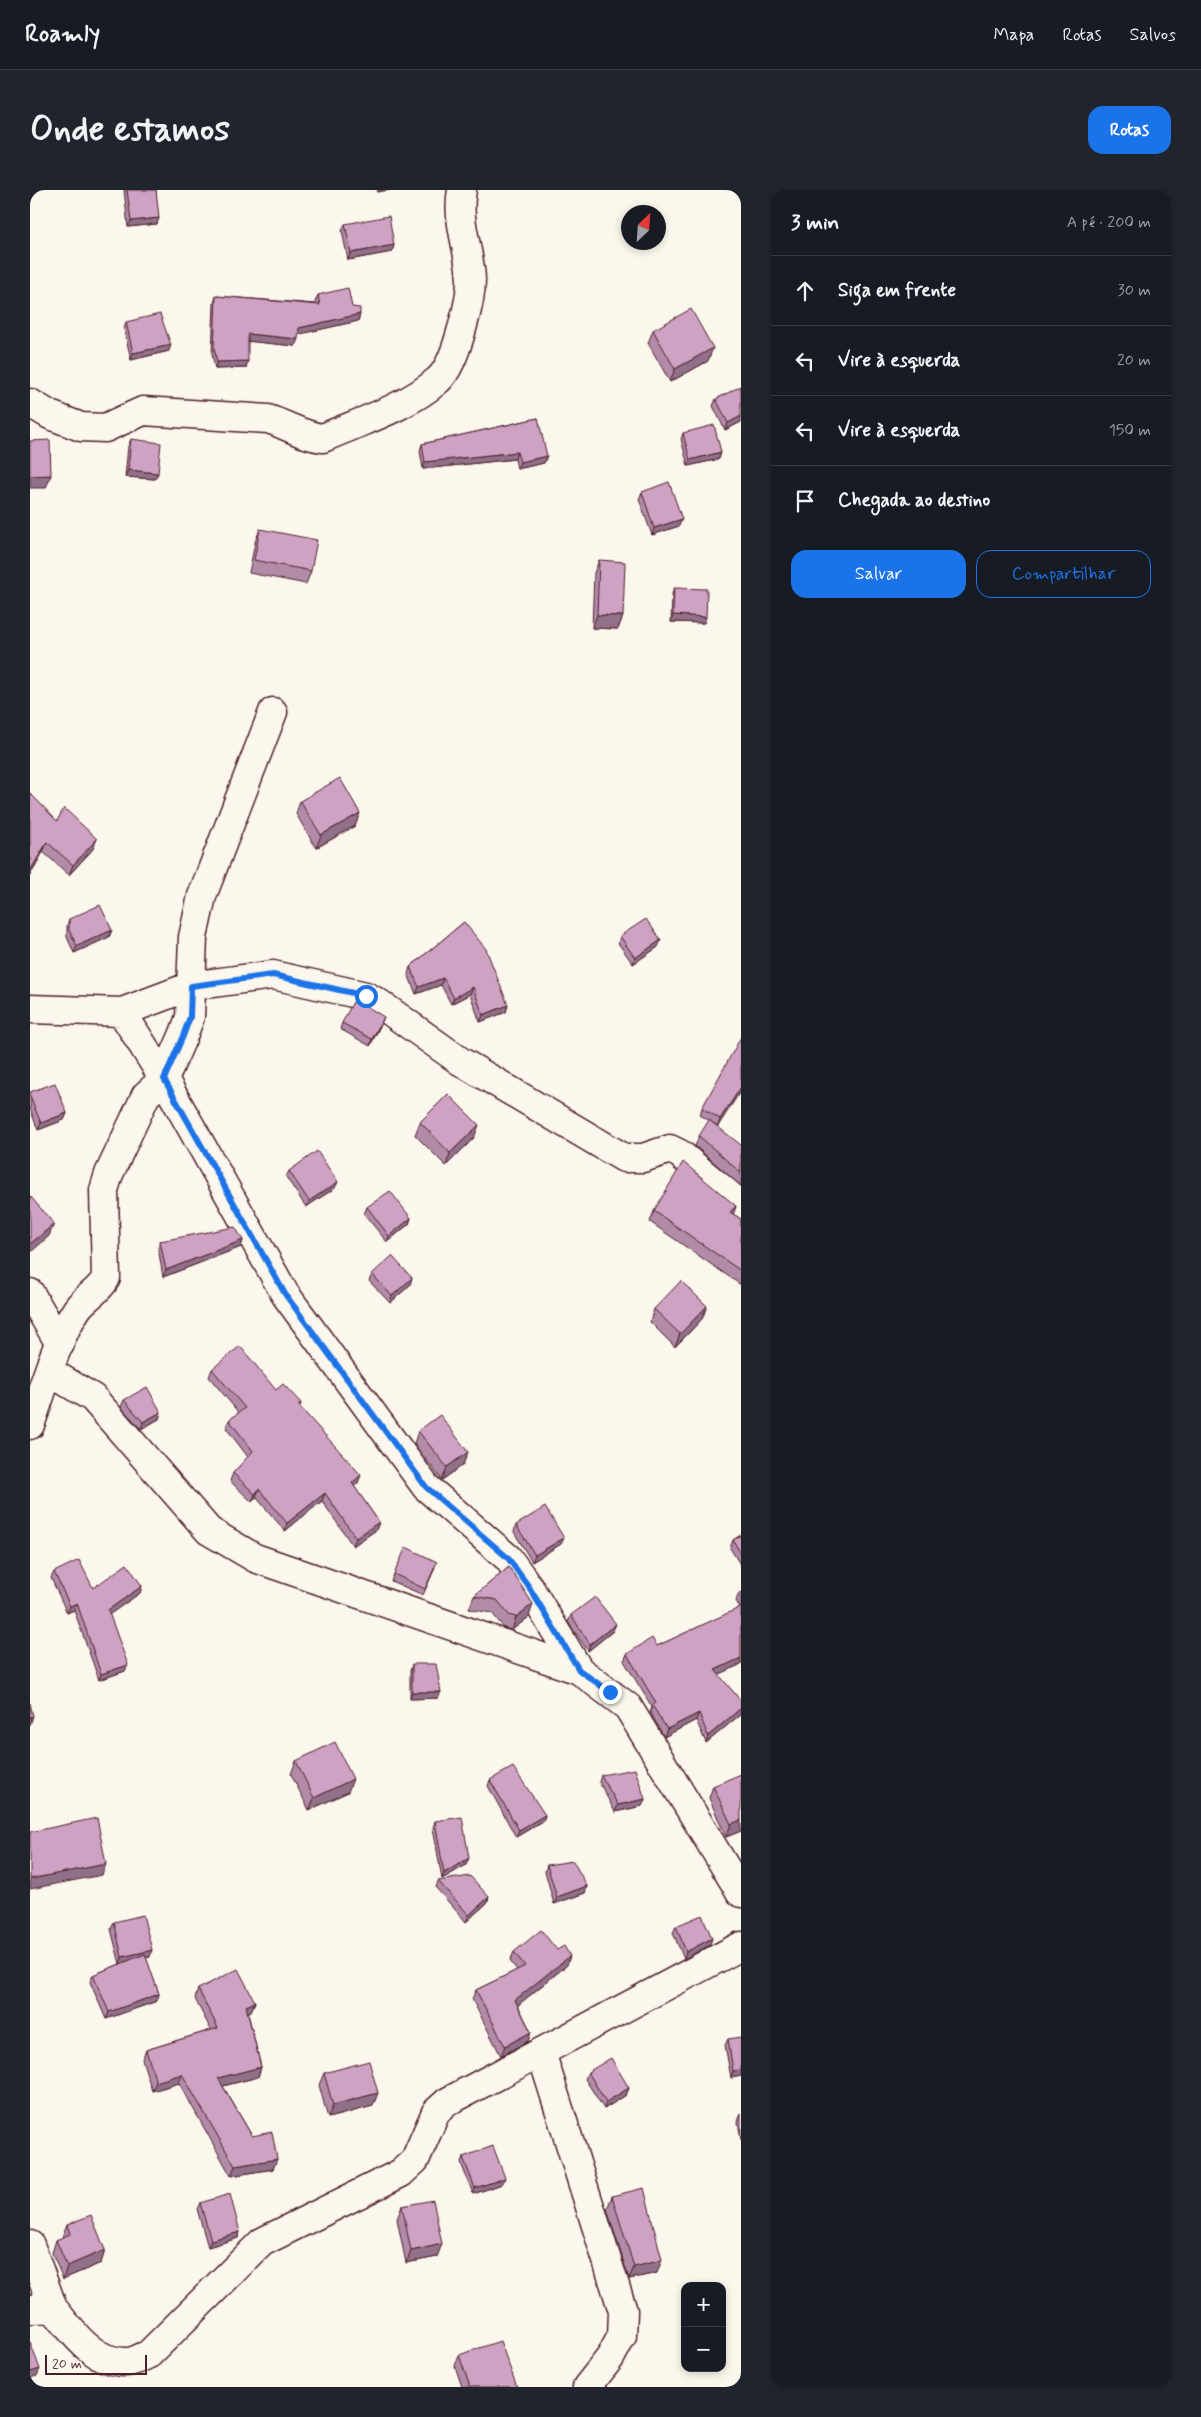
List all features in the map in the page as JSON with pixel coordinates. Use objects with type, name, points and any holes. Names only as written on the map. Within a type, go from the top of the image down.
[{"type":"street","points":[[30,403],[50,415],[81,426],[105,428],[143,411],[268,419],[285,424],[308,437],[323,438],[413,398],[440,379],[459,343],[468,305],[471,280],[459,206],[462,190]]},
{"type":"street","points":[[30,1425],[60,1344],[77,1310],[86,1299],[100,1289],[106,1278],[104,1190],[109,1174],[146,1095],[164,1079],[190,1017],[193,937],[202,896],[273,712]]},
{"type":"street","points":[[30,1009],[122,1012],[191,986],[273,975],[366,996],[460,1061],[624,1158],[643,1158],[670,1149],[680,1154],[741,1205]]},
{"type":"street","points":[[122,1012],[164,1079],[285,1294],[426,1487],[508,1558],[529,1587],[579,1670]]},
{"type":"street","points":[[30,1293],[60,1344]]},
{"type":"street","points":[[50,1372],[93,1398],[209,1531],[230,1545],[255,1558],[579,1670],[628,1707],[741,1893]]},
{"type":"street","points":[[30,2245],[41,2308],[85,2346],[112,2360],[128,2362],[149,2354],[262,2242],[401,2173],[415,2160],[436,2112],[447,2102],[741,1946]]},
{"type":"street","points":[[541,2052],[624,2311],[622,2336],[610,2358],[587,2387]]},
{"type":"building","points":[[127,190],[156,190],[159,218],[131,221]]},
{"type":"building","points":[[389,216],[394,245],[351,253],[345,224]]},
{"type":"building","points":[[348,288],[352,307],[360,308],[360,314],[299,328],[298,339],[248,334],[248,361],[217,362],[214,348],[216,296],[320,305],[318,295]]},
{"type":"building","points":[[691,309],[713,348],[675,369],[653,330]]},
{"type":"building","points":[[160,314],[171,345],[133,353],[126,322]]},
{"type":"building","points":[[741,386],[741,416],[728,423],[716,399]]},
{"type":"building","points":[[538,418],[547,456],[520,462],[517,452],[425,462],[422,444]]},
{"type":"building","points":[[714,425],[721,452],[690,460],[683,433]]},
{"type":"building","points":[[131,439],[161,443],[158,473],[128,470]]},
{"type":"building","points":[[50,440],[51,475],[30,476],[30,441]]},
{"type":"building","points":[[669,482],[682,519],[654,528],[642,492]]},
{"type":"building","points":[[260,529],[317,540],[311,571],[254,560]]},
{"type":"building","points":[[599,560],[625,562],[623,616],[597,615]]},
{"type":"building","points":[[674,588],[707,589],[706,617],[673,615]]},
{"type":"building","points":[[340,778],[360,813],[321,835],[300,801]]},
{"type":"building","points":[[30,793],[57,821],[64,808],[97,839],[73,865],[47,842],[30,871]]},
{"type":"building","points":[[100,905],[112,930],[77,946],[69,930],[69,919]]},
{"type":"building","points":[[646,919],[661,940],[635,958],[620,936]]},
{"type":"building","points":[[464,922],[486,949],[508,1005],[483,1015],[473,987],[454,998],[443,978],[419,987],[410,967]]},
{"type":"building","points":[[353,1002],[363,1004],[384,1017],[372,1039],[342,1023]]},
{"type":"building","points":[[741,1037],[741,1087],[720,1119],[702,1108]]},
{"type":"building","points":[[55,1083],[67,1113],[41,1123],[30,1097],[30,1092]]},
{"type":"building","points":[[448,1094],[479,1125],[450,1153],[420,1122]]},
{"type":"building","points":[[709,1120],[741,1145],[741,1173],[699,1136]]},
{"type":"building","points":[[317,1151],[338,1182],[309,1201],[289,1171]]},
{"type":"building","points":[[683,1162],[736,1206],[730,1212],[741,1219],[741,1271],[654,1211]]},
{"type":"building","points":[[390,1191],[411,1218],[389,1236],[367,1207]]},
{"type":"building","points":[[30,1196],[54,1224],[30,1244]]},
{"type":"building","points":[[235,1227],[243,1240],[166,1270],[160,1241]]},
{"type":"building","points":[[392,1256],[412,1278],[392,1296],[372,1274]]},
{"type":"building","points":[[681,1281],[707,1306],[680,1334],[654,1309]]},
{"type":"building","points":[[240,1346],[276,1390],[283,1384],[301,1403],[298,1405],[361,1475],[352,1483],[379,1522],[356,1538],[325,1493],[287,1523],[259,1489],[255,1494],[233,1473],[253,1451],[229,1420],[245,1408],[212,1369]]},
{"type":"building","points":[[147,1387],[161,1412],[143,1422],[124,1400]]},
{"type":"building","points":[[440,1415],[468,1452],[447,1467],[418,1431]]},
{"type":"building","points":[[545,1507],[564,1538],[535,1555],[516,1525]]},
{"type":"building","points":[[741,1535],[741,1554],[733,1540]]},
{"type":"building","points":[[406,1547],[437,1562],[425,1589],[394,1574]]},
{"type":"building","points":[[79,1560],[93,1588],[127,1564],[142,1586],[108,1610],[128,1665],[101,1674],[77,1603],[70,1606],[54,1572]]},
{"type":"building","points":[[509,1567],[533,1604],[516,1617],[509,1615],[497,1600],[474,1596]]},
{"type":"building","points":[[595,1597],[616,1624],[590,1644],[571,1615]]},
{"type":"building","points":[[741,1607],[741,1658],[715,1670],[741,1701],[741,1708],[708,1736],[699,1713],[667,1729],[652,1705],[656,1703],[627,1654],[652,1638],[657,1646]]},
{"type":"building","points":[[412,1664],[436,1664],[441,1692],[412,1692]]},
{"type":"building","points":[[30,1703],[33,1716],[30,1717]]},
{"type":"building","points":[[335,1742],[353,1779],[314,1798],[296,1761]]},
{"type":"building","points":[[513,1767],[545,1815],[519,1830],[490,1780]]},
{"type":"building","points":[[635,1769],[645,1799],[618,1805],[601,1775]]},
{"type":"building","points":[[741,1774],[741,1820],[731,1824],[713,1786]]},
{"type":"building","points":[[462,1817],[469,1858],[444,1873],[435,1821]]},
{"type":"building","points":[[97,1818],[106,1864],[30,1879],[30,1832]]},
{"type":"building","points":[[573,1861],[587,1886],[557,1897],[547,1865]]},
{"type":"building","points":[[470,1876],[489,1897],[469,1915],[438,1881]]},
{"type":"building","points":[[143,1915],[152,1950],[122,1957],[114,1922]]},
{"type":"building","points":[[702,1915],[712,1938],[686,1952],[676,1926]]},
{"type":"building","points":[[541,1930],[557,1950],[564,1946],[570,1956],[515,2000],[531,2032],[505,2046],[476,1990],[525,1966],[514,1952]]},
{"type":"building","points":[[145,1954],[159,1994],[109,2012],[93,1975]]},
{"type":"building","points":[[238,1969],[255,2002],[246,2006],[261,2067],[218,2078],[252,2136],[272,2132],[277,2159],[235,2166],[182,2074],[156,2082],[146,2050],[218,2028],[198,1989]]},
{"type":"building","points":[[741,2037],[741,2070],[733,2071],[728,2039]]},
{"type":"building","points":[[611,2058],[629,2088],[606,2102],[588,2072]]},
{"type":"building","points":[[369,2061],[378,2093],[333,2105],[324,2073]]},
{"type":"building","points":[[493,2146],[505,2178],[475,2188],[463,2157]]},
{"type":"building","points":[[644,2188],[662,2260],[634,2267],[612,2196]]},
{"type":"building","points":[[230,2194],[240,2232],[211,2240],[200,2203]]},
{"type":"building","points":[[433,2200],[442,2244],[411,2251],[402,2206]]},
{"type":"building","points":[[91,2215],[105,2250],[67,2266],[56,2240],[70,2234],[67,2225]]},
{"type":"building","points":[[500,2341],[517,2387],[470,2387],[459,2355]]},
{"type":"building","points":[[30,2342],[40,2369],[30,2372]]},
{"type":"route","points":[[366,996],[273,975],[191,986],[190,1017],[164,1079],[285,1294],[426,1487],[508,1558],[529,1587],[579,1670],[610,1692]]}]
